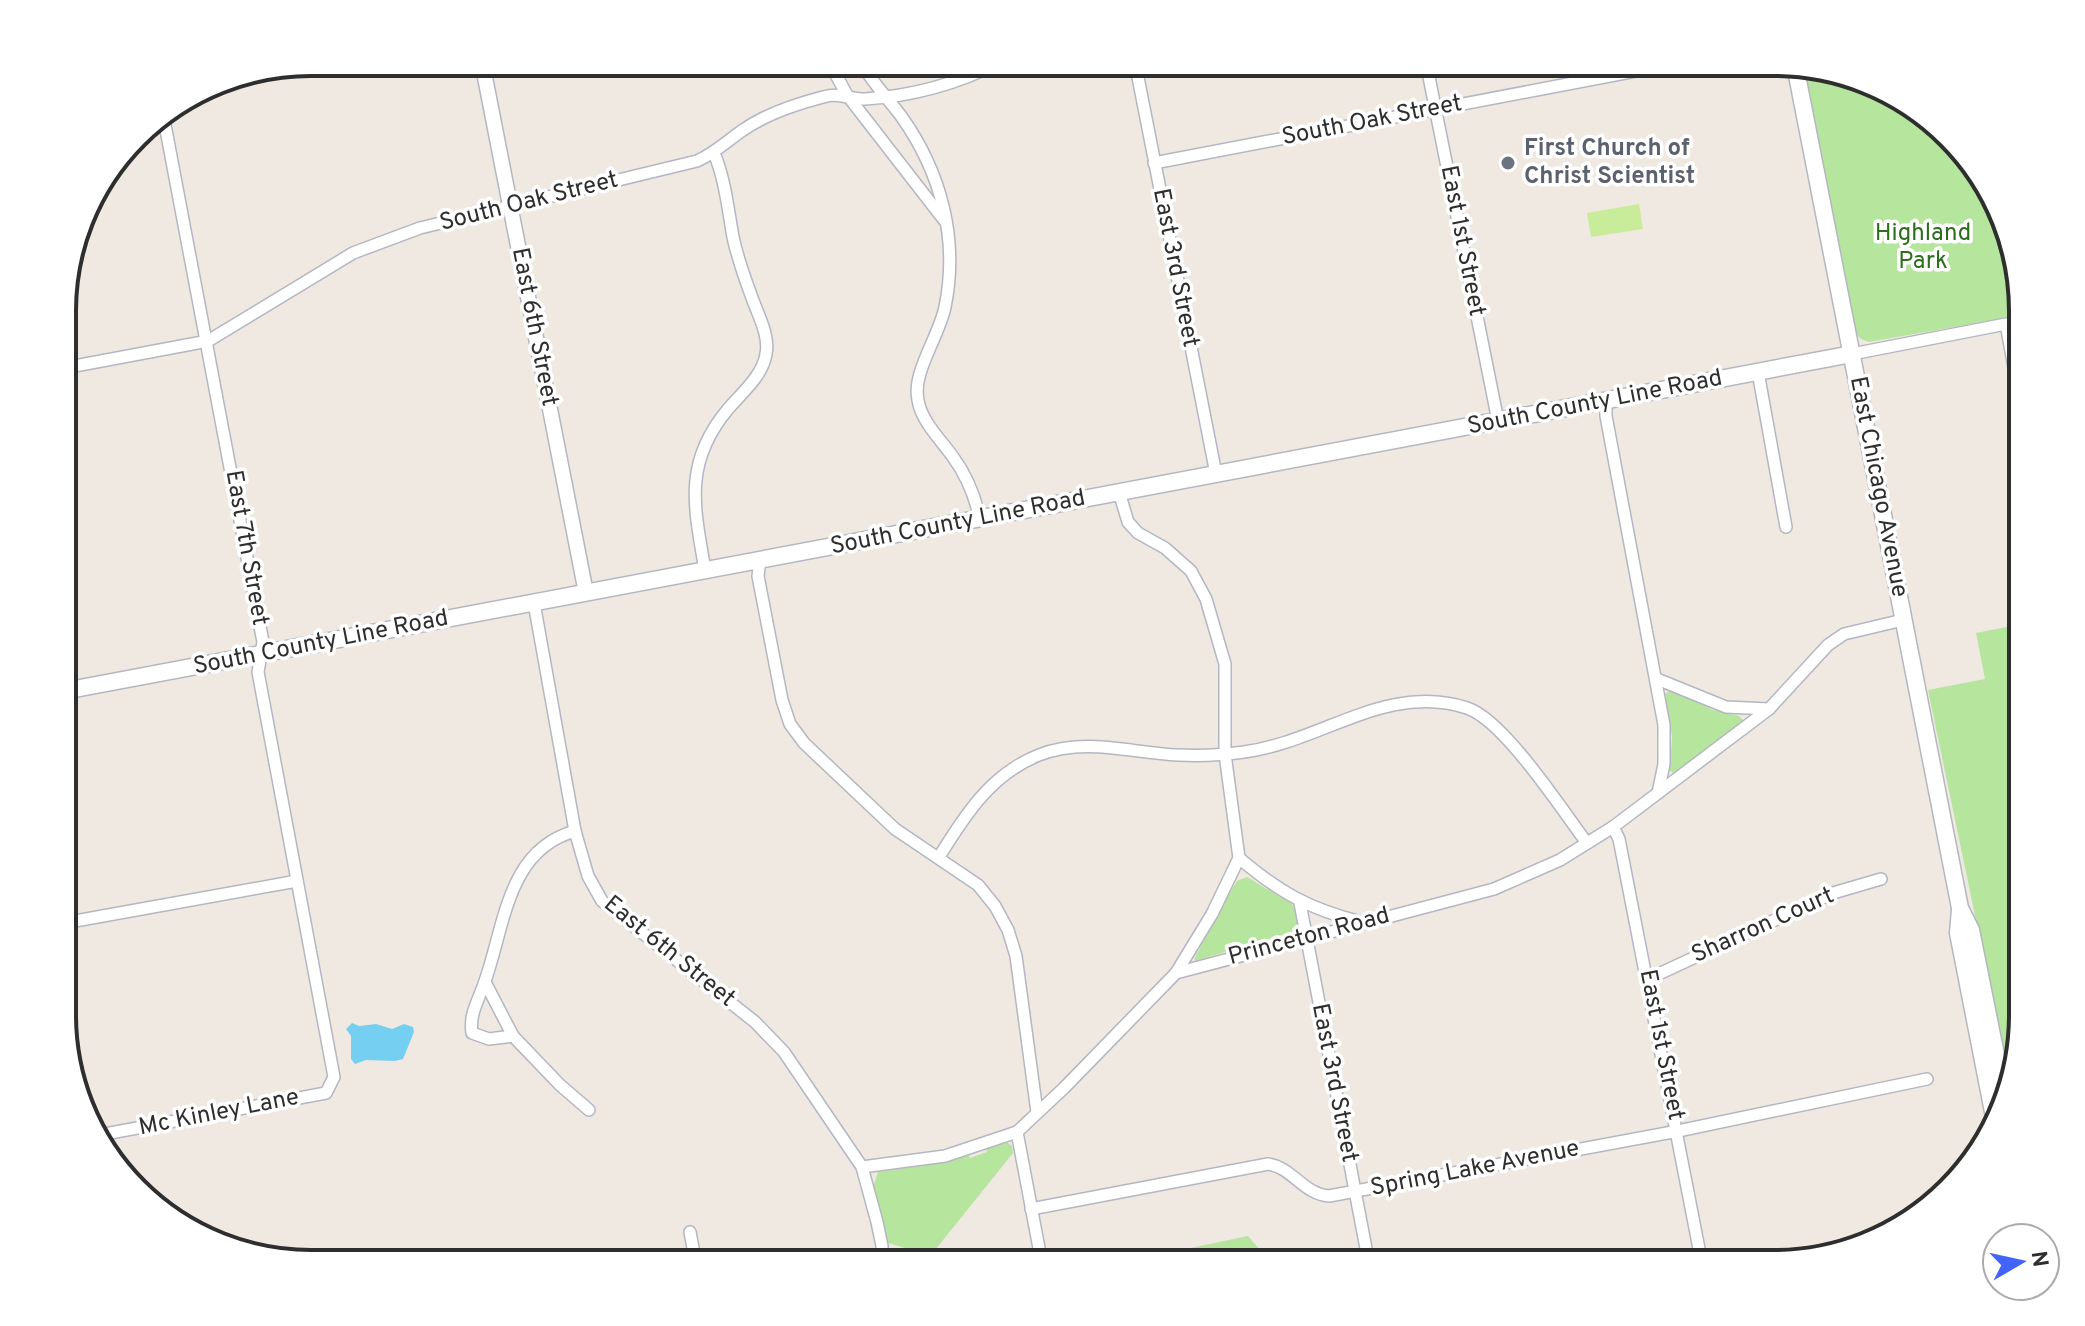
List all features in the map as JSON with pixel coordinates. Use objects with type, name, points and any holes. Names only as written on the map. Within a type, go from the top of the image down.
[{"type":"main road","name":"East Chicago Avenue","points":[[1797,78],[1960,908],[1971,930],[2000,1077]]},
{"type":"main road","name":"South County Line Road","points":[[76,689],[1852,354]]},
{"type":"main road","name":"East Chicago Avenue","points":[[1960,908],[1958,933],[1991,1104]]},
{"type":"street","name":"East 3rd Street","points":[[1138,76],[1216,474]]},
{"type":"street","name":"East 1st Street","points":[[1429,76],[1498,421]]},
{"type":"street","name":"South Oak Street","points":[[1154,163],[1609,76]]},
{"type":"street","name":"East 6th Street","points":[[485,77],[586,593]]},
{"type":"street","points":[[837,77],[847,95],[947,224]]},
{"type":"street","points":[[870,77],[887,97],[930,164],[938,183],[947,224],[948,292],[939,332],[919,375],[917,398],[922,414],[967,480],[980,519]]},
{"type":"street","name":"South Oak Street","points":[[76,366],[208,341],[353,253],[420,228],[697,161],[772,115],[824,97],[847,95],[860,100],[917,94],[967,77]]},
{"type":"street","name":"East 7th Street","points":[[166,127],[263,642],[258,672],[334,1077]]},
{"type":"street","points":[[705,570],[693,499],[700,454],[726,411],[762,367],[767,345],[734,241],[721,169],[714,153]]},
{"type":"street","points":[[1852,354],[2006,324],[2008,335]]},
{"type":"street","points":[[1758,372],[1786,527]]},
{"type":"street","points":[[1606,401],[1606,416],[1657,679],[1664,738],[1664,764],[1658,793]]},
{"type":"street","points":[[862,1167],[945,1156],[1017,1132],[1176,973],[1212,914],[1239,858],[1225,754],[1225,664],[1206,599],[1191,571],[1165,548],[1138,533],[1128,522],[1119,492]]},
{"type":"street","points":[[760,560],[758,576],[782,700],[790,724],[804,743],[895,829],[978,885],[995,906],[1008,930],[1022,993],[1037,1112]]},
{"type":"street","name":"East 6th Street","points":[[534,603],[575,831],[588,876],[602,901],[765,1032],[784,1052],[862,1167],[882,1250]]},
{"type":"street","name":"Princeton Road","points":[[1176,973],[1494,889],[1560,860],[1613,827],[1769,709],[1828,645],[1844,634],[1903,620]]},
{"type":"street","points":[[1657,679],[1726,707],[1769,709]]},
{"type":"street","points":[[939,857],[982,794],[1002,775],[1041,754],[1089,744],[1177,755],[1225,754],[1274,746],[1385,706],[1411,702],[1440,702],[1469,709],[1487,719],[1520,755],[1587,843]]},
{"type":"street","name":"East 1st Street","points":[[1613,827],[1619,839],[1648,979],[1699,1249]]},
{"type":"street","points":[[513,1036],[489,1039],[472,1033],[469,1018],[485,982],[510,894],[519,876],[544,846],[558,836],[575,831]]},
{"type":"street","points":[[1239,858],[1300,903],[1361,922]]},
{"type":"street","name":"Sharron Court","points":[[1648,979],[1833,893],[1881,879]]},
{"type":"street","points":[[76,921],[297,881]]},
{"type":"street","name":"East 3rd Street","points":[[1300,903],[1366,1249]]},
{"type":"street","points":[[485,982],[513,1036],[589,1110]]},
{"type":"street","name":"Mc Kinley Lane","points":[[107,1134],[326,1093],[334,1077]]},
{"type":"street","name":"Spring Lake Avenue","points":[[1031,1209],[1268,1164],[1275,1165],[1318,1195],[1355,1192],[1678,1131],[1927,1079]]},
{"type":"street","points":[[1017,1132],[1039,1250]]},
{"type":"street","points":[[690,1232],[693,1250]]},
{"type":"green space","name":"Highland Park","points":[[1806,78],[1835,84],[1892,107],[1940,145],[1978,193],[1991,221],[2004,265],[2008,317],[1869,342],[1856,334]]},
{"type":"green space","points":[[1639,204],[1643,229],[1591,237],[1587,213]]},
{"type":"green space","points":[[2008,627],[2008,1031],[2005,1057],[1928,690],[1985,679],[1976,633]]},
{"type":"green space","points":[[1672,690],[1713,710],[1739,716],[1744,721],[1678,775],[1670,771],[1672,737],[1665,694]]},
{"type":"green space","points":[[1247,877],[1292,904],[1299,930],[1195,961],[1232,889],[1237,881]]},
{"type":"green space","points":[[1005,1141],[1012,1146],[1013,1153],[935,1250],[909,1250],[885,1242],[873,1187],[878,1172],[927,1165],[968,1152],[970,1158],[987,1152],[985,1146]]},
{"type":"green space","points":[[1248,1236],[1259,1249],[1184,1249]]},
{"type":"water","points":[[352,1023],[359,1026],[376,1024],[392,1029],[404,1024],[413,1027],[414,1032],[403,1059],[366,1060],[355,1064],[351,1059],[351,1036],[346,1029]]},
{"type":"place","name":"First Church of Christ Scientist","points":[[1508,163]]}]
